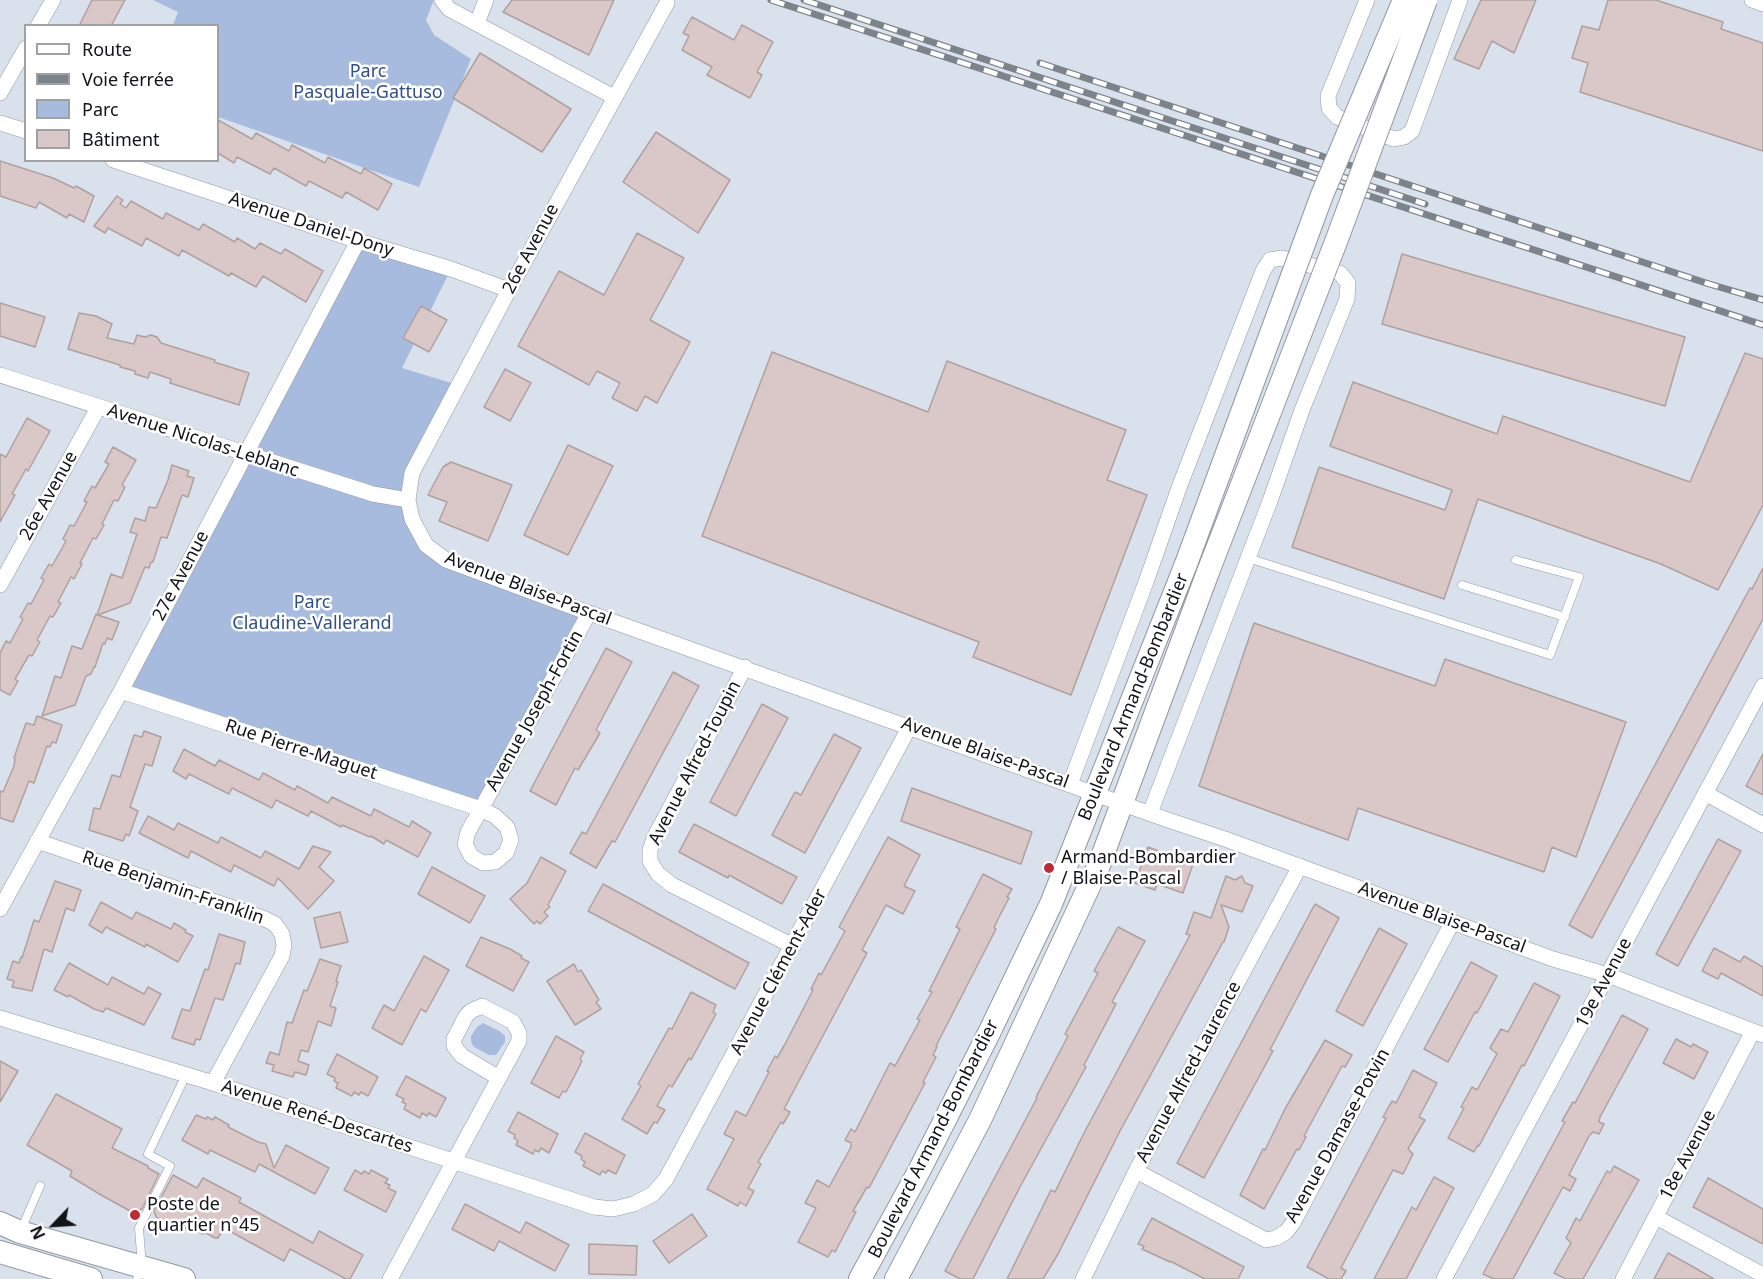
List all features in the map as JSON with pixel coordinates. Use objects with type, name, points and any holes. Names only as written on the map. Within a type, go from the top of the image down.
[{"type":"street","points":[[39,24],[53,0]]},
{"type":"street","points":[[442,0],[449,9],[614,97]]},
{"type":"street","points":[[477,22],[486,0]]},
{"type":"street","points":[[1367,0],[1328,96],[1329,108],[1337,117],[1394,140],[1412,131],[1461,0]]},
{"type":"street","name":"Boulevard Armand-Bombardier","points":[[861,1279],[973,1065],[1052,904],[1186,564],[1322,195],[1404,0]]},
{"type":"street","name":"Boulevard Armand-Bombardier","points":[[896,1279],[980,1120],[1095,874],[1208,572],[1333,250],[1425,0]]},
{"type":"street","points":[[1752,0],[1763,4]]},
{"type":"street","name":"26e Avenue","points":[[408,500],[412,473],[422,451],[667,3]]},
{"type":"street","points":[[0,93],[24,51]]},
{"type":"street","points":[[0,123],[24,130]]},
{"type":"street","name":"Avenue Daniel-Dony","points":[[119,162],[358,241],[451,268],[509,290]]},
{"type":"street","name":"27e Avenue","points":[[0,909],[121,691],[358,241]]},
{"type":"street","name":"Boulevard Armand-Bombardier","points":[[1070,784],[1263,271],[1270,260],[1282,258],[1340,273],[1348,283],[1347,299],[1302,410],[1150,813]]},
{"type":"street","name":"Avenue Nicolas-Leblanc","points":[[0,375],[373,494],[408,500]]},
{"type":"street","name":"26e Avenue","points":[[0,585],[98,408]]},
{"type":"street","name":"Avenue Blaise-Pascal","points":[[408,500],[412,519],[426,545],[446,560],[1300,866],[1452,923],[1553,959],[1608,975],[1758,1033]]},
{"type":"street","name":"Avenue Joseph-Fortin","points":[[482,808],[589,613]]},
{"type":"street","name":"Avenue Alfred-Toupin","points":[[745,667],[654,838],[650,850],[650,861],[658,874],[672,885],[793,946]]},
{"type":"street","name":"19e Avenue","points":[[1444,1279],[1763,686]]},
{"type":"street","name":"Rue Pierre-Maguet","points":[[121,691],[482,808]]},
{"type":"street","name":"Avenue Clément-Ader","points":[[634,1204],[653,1194],[666,1179],[910,726]]},
{"type":"street","points":[[1704,793],[1763,825]]},
{"type":"street","name":"Rue Benjamin-Franklin","points":[[37,841],[275,924],[282,934],[284,945],[282,956],[213,1083]]},
{"type":"street","name":"Avenue Alfred-Laurence","points":[[1083,1279],[1136,1171],[1300,866]]},
{"type":"street","name":"Avenue Damase-Potvin","points":[[1136,1171],[1266,1240],[1276,1238],[1286,1232],[1293,1223],[1452,923]]},
{"type":"street","points":[[390,1279],[517,1047],[519,1033],[513,1022],[482,1006],[466,1016],[454,1039],[454,1046],[462,1056],[499,1078]]},
{"type":"street","name":"Avenue René-Descartes","points":[[0,1018],[213,1083],[594,1207],[613,1209],[634,1204]]},
{"type":"street","name":"18e Avenue","points":[[1623,1279],[1758,1033]]},
{"type":"street","points":[[1656,1217],[1763,1275]]},
{"type":"street","points":[[10,1242],[139,1273],[184,1279]]},
{"type":"street","points":[[10,1242],[91,1279]]},
{"type":"lane","points":[[1248,558],[1550,655],[1579,577],[1516,560]]},
{"type":"lane","points":[[1462,585],[1565,617]]},
{"type":"lane","points":[[139,1273],[139,1228],[170,1166],[148,1154],[186,1075]]},
{"type":"lane","points":[[10,1242],[40,1186]]},
{"type":"green space","name":"Parc Pasquale-Gattuso","points":[[153,0],[434,0],[426,20],[434,35],[471,59],[419,187],[219,117],[219,24],[173,24],[178,12]]},
{"type":"green space","name":"Parc Claudine-Vallerand","points":[[358,241],[451,269],[402,368],[458,385],[409,482],[426,545],[589,613],[481,809],[121,691]]},
{"type":"green space","points":[[483,1023],[505,1036],[505,1042],[496,1055],[489,1055],[474,1047],[471,1042],[471,1036]]},
{"type":"building","points":[[92,0],[125,0],[112,24],[80,24]]},
{"type":"building","points":[[512,0],[614,0],[589,55],[503,12]]},
{"type":"building","points":[[1481,0],[1536,0],[1514,53],[1492,41],[1479,69],[1454,59]]},
{"type":"building","points":[[1608,0],[1656,0],[1723,22],[1721,29],[1763,43],[1763,151],[1580,92],[1588,63],[1572,58],[1582,26],[1599,30]]},
{"type":"building","points":[[692,17],[734,40],[742,25],[773,42],[757,72],[762,75],[750,98],[707,75],[712,67],[682,50],[689,36],[683,33]]},
{"type":"building","points":[[480,53],[571,109],[542,152],[453,98]]},
{"type":"building","points":[[219,121],[252,139],[256,133],[289,151],[292,145],[325,163],[328,157],[361,174],[364,168],[392,184],[378,210],[346,192],[342,198],[309,181],[306,186],[274,168],[270,174],[237,157],[234,163],[219,154]]},
{"type":"building","points":[[656,132],[730,180],[698,233],[623,182]]},
{"type":"building","points":[[0,161],[53,178],[74,188],[76,186],[94,196],[84,222],[69,214],[67,218],[39,202],[36,208],[0,196]]},
{"type":"building","points":[[117,196],[123,200],[120,204],[126,208],[131,201],[163,219],[166,213],[199,230],[203,224],[235,242],[237,238],[255,249],[260,243],[281,254],[285,249],[323,271],[306,302],[263,276],[256,287],[231,273],[229,276],[182,250],[179,256],[146,238],[142,246],[108,228],[105,233],[94,226]]},
{"type":"building","points":[[637,233],[684,258],[650,320],[690,342],[657,403],[645,396],[637,411],[612,398],[620,383],[597,371],[589,385],[518,346],[559,271],[604,295]]},
{"type":"building","points":[[1402,254],[1685,337],[1665,406],[1382,324]]},
{"type":"building","points":[[0,303],[45,317],[35,347],[0,336]]},
{"type":"building","points":[[421,306],[447,320],[429,352],[403,338]]},
{"type":"building","points":[[79,313],[96,316],[112,324],[107,338],[134,344],[137,335],[145,337],[151,335],[157,337],[161,343],[249,373],[239,405],[170,383],[171,379],[150,372],[148,378],[135,374],[135,371],[120,367],[120,365],[68,349]]},
{"type":"building","points":[[772,352],[928,412],[947,361],[1126,430],[1107,480],[1147,495],[1071,695],[973,657],[979,642],[702,536]]},
{"type":"building","points":[[1745,353],[1763,359],[1763,505],[1718,590],[1661,564],[1478,499],[1444,599],[1292,547],[1319,467],[1445,510],[1452,490],[1330,446],[1353,382],[1497,434],[1503,416],[1690,482]]},
{"type":"building","points":[[505,369],[531,383],[510,421],[484,407]]},
{"type":"building","points":[[27,418],[50,431],[28,471],[26,469],[12,494],[15,495],[0,522],[0,454],[6,457]]},
{"type":"building","points":[[568,445],[613,466],[568,555],[524,535]]},
{"type":"building","points":[[113,447],[136,460],[122,485],[125,487],[118,501],[114,500],[102,524],[104,525],[96,539],[93,538],[74,579],[71,577],[58,602],[61,603],[53,617],[50,616],[37,640],[40,642],[32,656],[29,655],[15,679],[18,681],[10,695],[0,690],[0,653],[6,641],[10,643],[23,619],[20,617],[28,603],[31,604],[44,580],[41,578],[49,564],[52,566],[66,541],[63,539],[70,525],[74,526],[87,502],[84,501],[92,486],[95,488],[109,464],[105,462]]},
{"type":"building","points":[[451,462],[512,485],[488,541],[439,521],[447,502],[428,495],[443,467]]},
{"type":"building","points":[[172,465],[189,471],[187,476],[194,478],[188,497],[182,495],[167,538],[161,537],[153,562],[149,568],[145,567],[130,603],[98,615],[119,622],[112,640],[107,638],[105,644],[103,643],[95,667],[91,674],[86,676],[75,705],[42,716],[55,676],[61,678],[72,646],[82,649],[111,574],[122,578],[137,534],[130,532],[135,518],[145,521],[149,507],[156,508]]},
{"type":"building","points":[[1763,568],[1763,619],[1592,938],[1569,925],[1750,588],[1752,589]]},
{"type":"building","points":[[1254,623],[1435,686],[1445,659],[1626,722],[1576,857],[1552,847],[1544,872],[1358,808],[1348,840],[1199,786]]},
{"type":"building","points":[[606,648],[632,662],[596,730],[600,733],[578,770],[575,768],[556,805],[530,791]]},
{"type":"building","points":[[673,672],[699,686],[615,842],[612,841],[596,868],[570,853],[582,832],[586,834]]},
{"type":"building","points":[[762,704],[788,718],[736,816],[710,802]]},
{"type":"building","points":[[37,716],[62,725],[56,743],[52,742],[50,747],[47,746],[34,783],[29,781],[13,822],[0,818],[0,791],[3,792],[14,766],[14,758],[26,723],[34,725]]},
{"type":"building","points":[[144,731],[161,737],[152,766],[145,764],[130,807],[138,811],[129,836],[126,834],[123,841],[89,830],[94,808],[100,809],[112,775],[120,777],[134,735],[142,737]]},
{"type":"building","points":[[834,734],[861,748],[805,853],[772,835],[795,792],[801,795]]},
{"type":"building","points":[[184,749],[215,766],[219,760],[259,780],[263,773],[295,790],[297,786],[328,803],[332,797],[371,816],[374,809],[409,827],[412,821],[431,833],[418,857],[386,840],[384,844],[371,836],[342,825],[341,827],[311,811],[308,816],[276,800],[272,808],[232,788],[229,794],[189,774],[186,779],[173,771]]},
{"type":"building","points":[[1763,754],[1763,795],[1746,786]]},
{"type":"building","points":[[912,788],[1032,832],[1021,864],[901,821]]},
{"type":"building","points":[[148,816],[174,830],[178,823],[218,843],[221,837],[261,858],[265,851],[299,869],[313,846],[331,852],[319,867],[334,881],[308,909],[278,878],[274,886],[234,865],[231,872],[191,851],[188,858],[139,833]]},
{"type":"building","points":[[694,824],[797,877],[782,904],[729,875],[728,878],[679,852]]},
{"type":"building","points":[[888,837],[920,855],[904,886],[915,891],[903,914],[886,905],[862,950],[867,953],[784,1109],[790,1112],[783,1124],[781,1122],[758,1162],[761,1164],[748,1188],[754,1191],[746,1206],[740,1202],[738,1206],[707,1189],[734,1139],[724,1134],[736,1111],[746,1116],[769,1072],[767,1071],[775,1056],[777,1058],[784,1046],[813,990],[811,989],[819,973],[821,975],[845,931],[839,927]]},
{"type":"building","points":[[1718,839],[1741,851],[1678,966],[1656,954]]},
{"type":"building","points":[[1148,847],[1193,864],[1183,893],[1157,884],[1155,890],[1135,883]]},
{"type":"building","points":[[541,857],[566,871],[548,905],[550,907],[544,912],[548,916],[540,924],[537,921],[534,924],[510,899],[527,883]]},
{"type":"building","points":[[432,867],[485,896],[470,923],[418,894]]},
{"type":"building","points":[[983,874],[1012,889],[1007,897],[1009,898],[994,928],[996,929],[936,1046],[933,1055],[936,1057],[923,1082],[925,1083],[869,1188],[867,1187],[853,1211],[856,1212],[835,1252],[832,1250],[828,1257],[798,1242],[816,1208],[805,1203],[817,1180],[829,1187],[851,1147],[851,1143],[845,1140],[851,1129],[855,1132],[890,1063],[895,1066],[920,1020],[917,1019],[932,992],[929,991],[960,929],[956,927]]},
{"type":"building","points":[[1226,876],[1235,880],[1242,876],[1245,883],[1253,886],[1242,912],[1221,905],[1229,927],[1224,942],[1120,1131],[1058,1254],[1043,1279],[1007,1279],[1051,1190],[1055,1192],[1190,935],[1186,934],[1194,912],[1211,918]]},
{"type":"building","points":[[55,881],[81,890],[74,911],[66,908],[52,952],[44,949],[32,991],[12,987],[14,981],[7,979],[13,961],[19,963],[22,958],[34,920],[39,922]]},
{"type":"building","points":[[603,884],[749,963],[735,989],[588,911]]},
{"type":"building","points":[[101,902],[132,919],[136,912],[171,929],[174,923],[193,936],[178,962],[146,944],[145,947],[106,927],[102,933],[89,925]]},
{"type":"building","points":[[1315,904],[1339,918],[1270,1050],[1273,1051],[1204,1178],[1177,1163]]},
{"type":"building","points":[[340,912],[348,942],[321,948],[314,918]]},
{"type":"building","points":[[1118,927],[1145,941],[1112,1002],[1116,1004],[1084,1065],[1086,1067],[1021,1185],[973,1279],[960,1279],[945,1271],[1037,1098],[1068,1036],[1065,1034],[1098,973],[1094,971]]},
{"type":"building","points":[[1379,928],[1407,944],[1363,1026],[1336,1011]]},
{"type":"building","points":[[219,934],[245,942],[240,964],[236,963],[223,1000],[215,998],[200,1040],[196,1039],[194,1045],[172,1038],[182,1009],[190,1011],[205,969],[208,970]]},
{"type":"building","points":[[481,937],[510,949],[529,962],[513,991],[466,966]]},
{"type":"building","points":[[1714,948],[1740,962],[1744,956],[1763,967],[1763,996],[1721,973],[1718,979],[1702,971]]},
{"type":"building","points":[[424,956],[449,970],[426,1012],[421,1009],[402,1045],[372,1028],[384,1005],[394,1011]]},
{"type":"building","points":[[320,959],[341,966],[330,1006],[336,1008],[331,1026],[318,1021],[308,1052],[301,1050],[298,1061],[309,1065],[306,1075],[295,1072],[293,1077],[272,1071],[274,1065],[266,1063],[270,1052],[279,1055],[287,1022],[292,1023],[304,990],[307,991]]},
{"type":"building","points":[[1471,962],[1497,976],[1448,1062],[1424,1049]]},
{"type":"building","points":[[69,963],[108,985],[112,977],[144,994],[148,987],[161,994],[144,1025],[106,1008],[103,1012],[94,1009],[69,995],[68,997],[54,990]]},
{"type":"building","points":[[574,964],[578,972],[581,970],[599,1000],[596,1002],[601,1009],[575,1025],[547,981]]},
{"type":"building","points":[[1534,983],[1560,996],[1524,1066],[1522,1065],[1474,1152],[1448,1138],[1472,1087],[1477,1090],[1497,1054],[1490,1048],[1501,1029],[1508,1032]]},
{"type":"building","points":[[691,992],[716,1005],[713,1012],[716,1014],[691,1060],[689,1058],[672,1087],[669,1085],[657,1106],[665,1110],[647,1134],[622,1119],[641,1086],[638,1084],[669,1028],[672,1029]]},
{"type":"building","points":[[1622,1015],[1648,1029],[1600,1117],[1599,1122],[1604,1124],[1599,1134],[1593,1132],[1589,1136],[1569,1175],[1576,1179],[1570,1191],[1563,1187],[1513,1279],[1494,1279],[1483,1274],[1565,1122],[1562,1121],[1573,1102],[1575,1103]]},
{"type":"building","points":[[556,1036],[584,1052],[580,1059],[582,1061],[566,1092],[563,1091],[559,1098],[531,1083]]},
{"type":"building","points":[[1676,1039],[1708,1052],[1694,1079],[1663,1063]]},
{"type":"building","points":[[1325,1040],[1352,1055],[1345,1067],[1342,1066],[1304,1136],[1306,1137],[1299,1150],[1297,1149],[1264,1209],[1240,1195],[1263,1149],[1265,1150],[1285,1109]]},
{"type":"building","points":[[337,1054],[378,1077],[368,1096],[361,1092],[359,1095],[354,1092],[352,1096],[336,1088],[338,1083],[334,1081],[335,1078],[327,1074]]},
{"type":"building","points":[[0,1061],[18,1071],[0,1102]]},
{"type":"building","points":[[1413,1070],[1437,1083],[1419,1117],[1425,1120],[1408,1149],[1413,1154],[1403,1174],[1393,1170],[1341,1268],[1346,1271],[1341,1279],[1329,1279],[1307,1267],[1386,1118],[1383,1117],[1392,1101],[1396,1103]]},
{"type":"building","points":[[406,1076],[446,1098],[436,1117],[429,1113],[427,1116],[422,1113],[420,1118],[404,1109],[406,1104],[402,1102],[404,1099],[396,1095]]},
{"type":"building","points":[[56,1094],[122,1129],[112,1148],[159,1174],[142,1209],[132,1212],[101,1195],[70,1176],[72,1171],[27,1145]]},
{"type":"building","points":[[518,1112],[558,1134],[549,1153],[541,1148],[539,1152],[535,1150],[533,1154],[516,1145],[518,1141],[514,1138],[515,1135],[508,1131]]},
{"type":"building","points":[[196,1115],[213,1120],[215,1117],[229,1125],[228,1127],[266,1144],[274,1168],[286,1145],[329,1168],[315,1194],[259,1164],[255,1172],[210,1150],[208,1154],[182,1140]]},
{"type":"building","points":[[585,1133],[625,1155],[616,1174],[608,1170],[606,1173],[602,1171],[600,1175],[583,1166],[585,1162],[581,1159],[582,1156],[575,1152]]},
{"type":"building","points":[[1614,1166],[1639,1180],[1583,1279],[1566,1279],[1554,1273],[1571,1243],[1566,1238],[1576,1218],[1580,1221],[1607,1171],[1610,1173]]},
{"type":"building","points":[[355,1170],[362,1174],[364,1171],[369,1174],[371,1170],[388,1179],[385,1183],[390,1185],[388,1188],[396,1192],[386,1212],[344,1190]]},
{"type":"building","points":[[173,1175],[197,1188],[203,1178],[241,1198],[239,1202],[313,1243],[319,1231],[363,1255],[350,1279],[346,1279],[290,1249],[284,1261],[224,1228],[218,1238],[215,1238],[206,1233],[189,1230],[179,1224],[162,1221],[156,1217],[154,1211]]},
{"type":"building","points":[[1434,1177],[1454,1188],[1406,1279],[1374,1279],[1412,1207],[1416,1210]]},
{"type":"building","points":[[1708,1178],[1763,1209],[1763,1244],[1693,1207]]},
{"type":"building","points":[[465,1204],[520,1233],[526,1222],[569,1245],[555,1271],[499,1241],[494,1251],[452,1229]]},
{"type":"building","points":[[692,1214],[707,1236],[669,1263],[653,1241]]},
{"type":"building","points":[[1152,1218],[1244,1267],[1238,1279],[1205,1279],[1142,1249],[1144,1246],[1138,1244]]},
{"type":"building","points":[[589,1244],[637,1246],[636,1275],[589,1274]]},
{"type":"building","points":[[1668,1253],[1688,1264],[1714,1279],[1654,1279]]},
{"type":"railway","points":[[771,0],[1763,325]]},
{"type":"railway","points":[[804,0],[1425,204]]},
{"type":"railway","points":[[1040,63],[1763,300]]},
{"type":"place","name":"Armand-Bombardier / Blaise-Pascal","points":[[1049,868]]},
{"type":"place","name":"Poste de quartier n°45","points":[[135,1215]]}]
